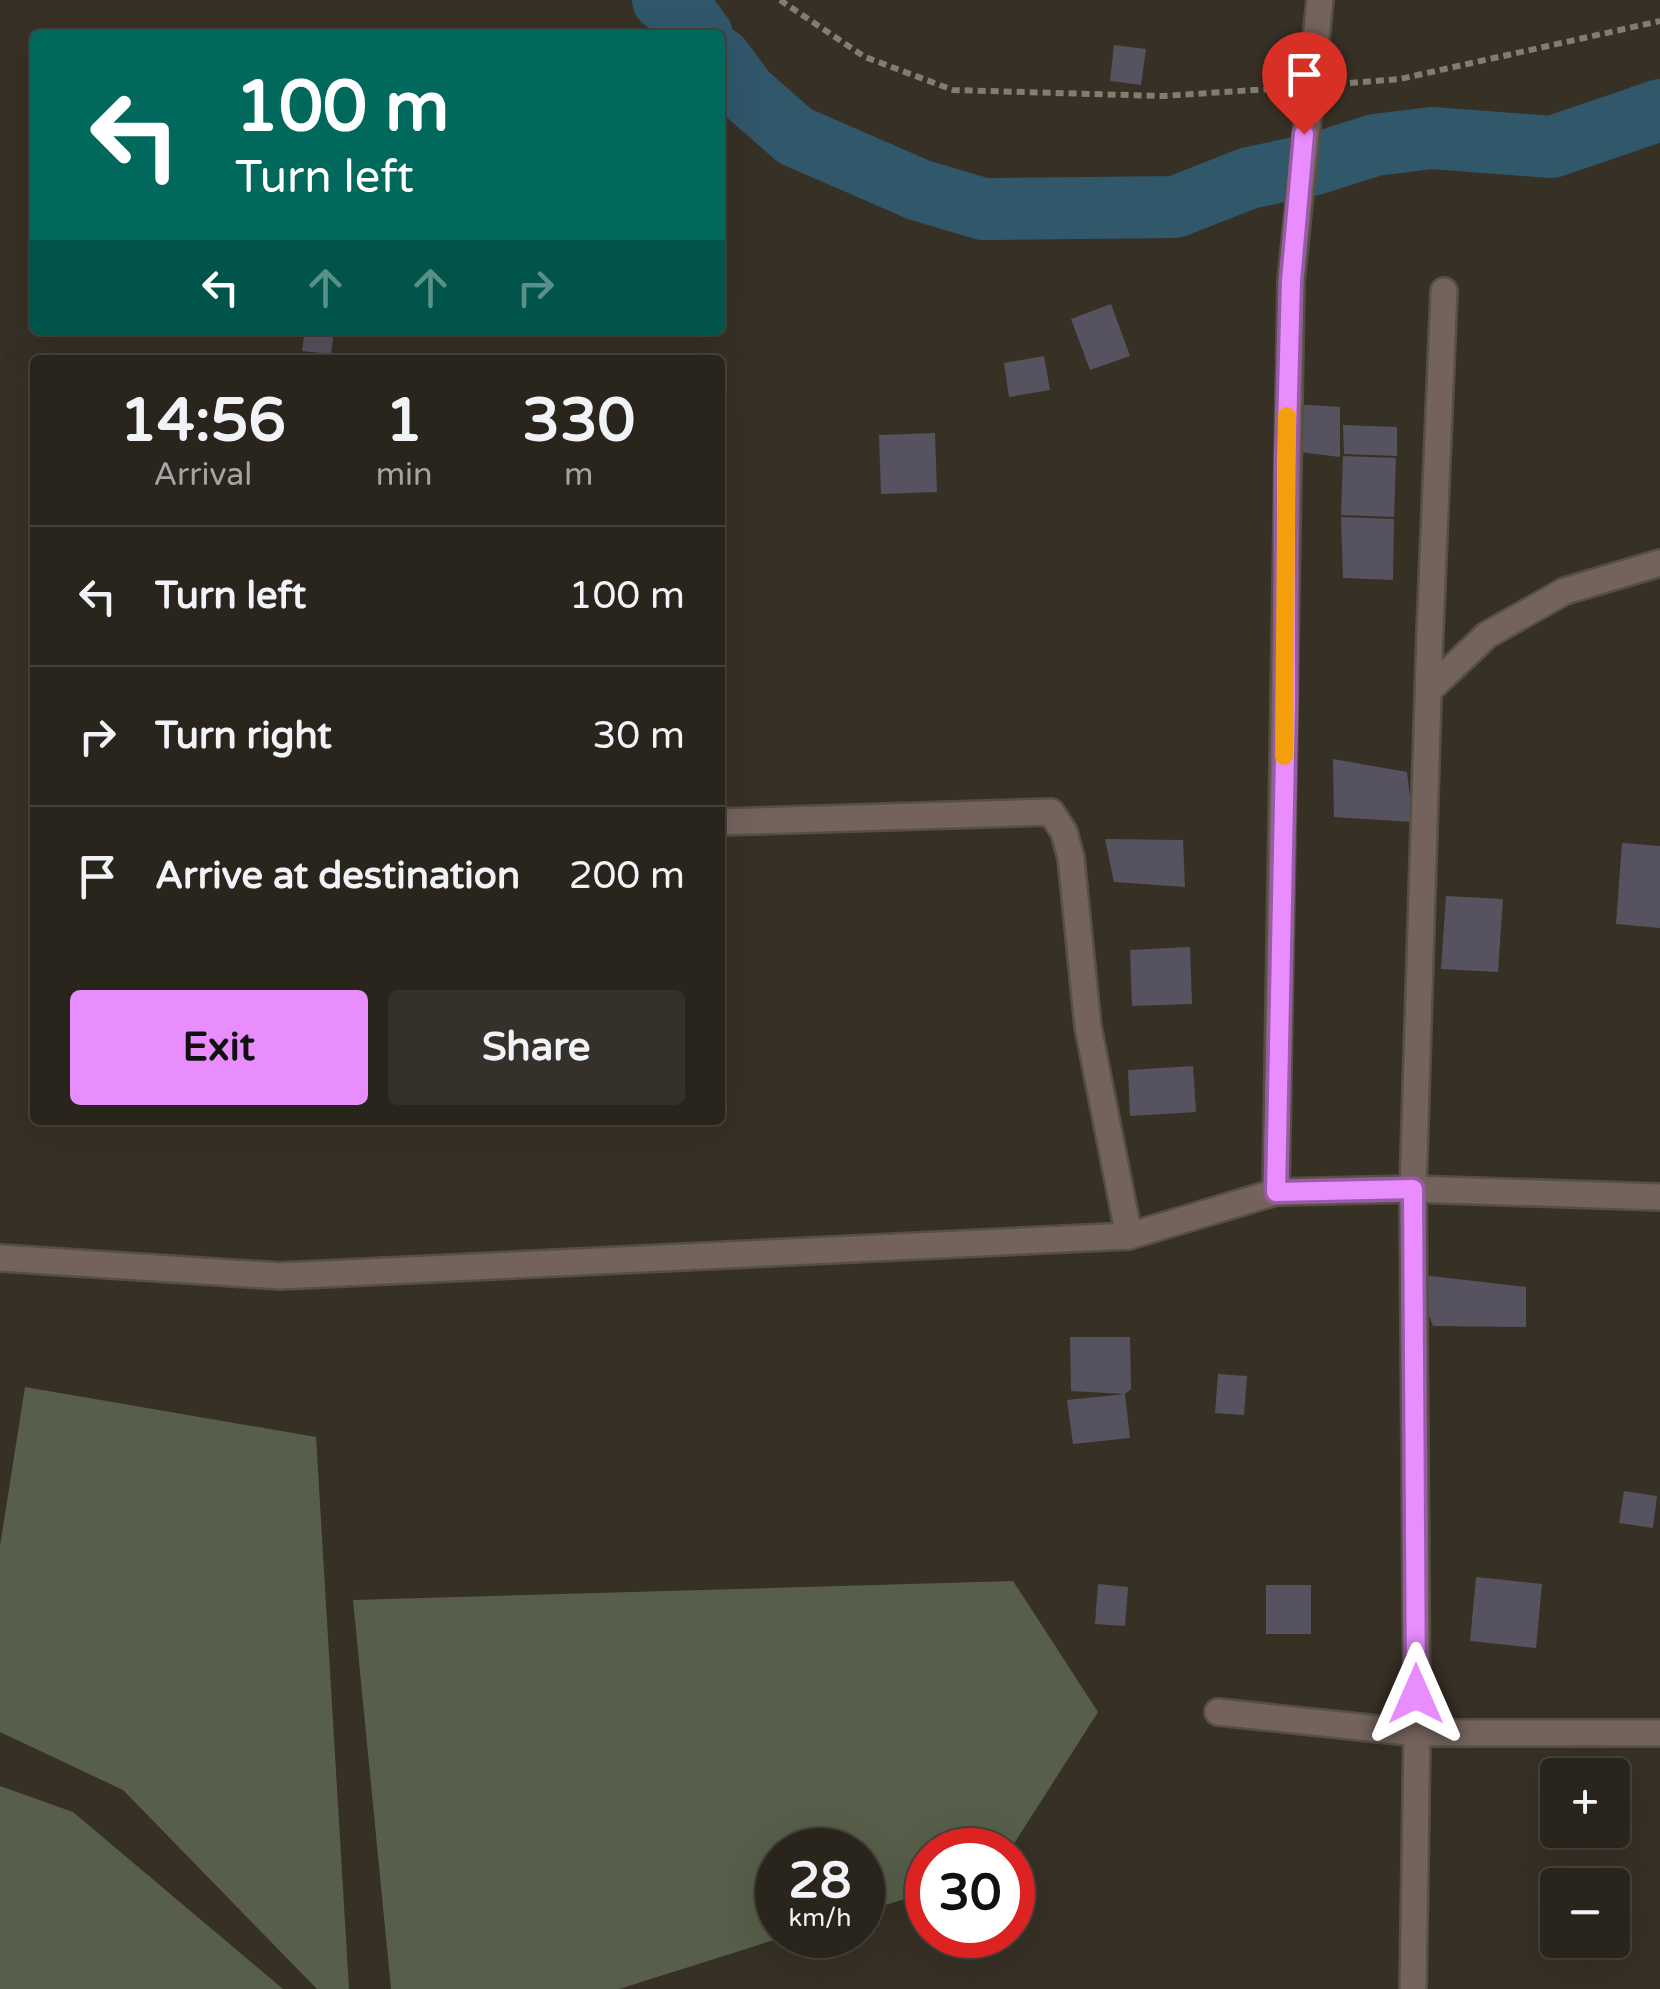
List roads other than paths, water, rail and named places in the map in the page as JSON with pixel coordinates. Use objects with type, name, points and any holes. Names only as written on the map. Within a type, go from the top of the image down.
[{"type":"street","points":[[1276,1192],[1291,281],[1320,0]]},
{"type":"street","points":[[1413,1989],[1417,1732],[1413,1189],[1444,291]]},
{"type":"street","points":[[1429,690],[1487,635],[1565,590],[1660,563]]},
{"type":"street","points":[[725,822],[1052,812],[1064,832],[1071,858],[1088,1027],[1129,1236]]},
{"type":"street","points":[[0,1258],[280,1276],[1129,1236],[1276,1192],[1413,1189],[1660,1197]]},
{"type":"street","points":[[1218,1712],[1417,1732],[1660,1733]]},
{"type":"waterway","points":[[663,0],[687,15],[698,30]]},
{"type":"waterway","points":[[725,65],[746,93],[795,136],[919,190],[983,209],[1175,207],[1249,178],[1315,164],[1375,145],[1432,138],[1552,147],[1660,110]]}]
